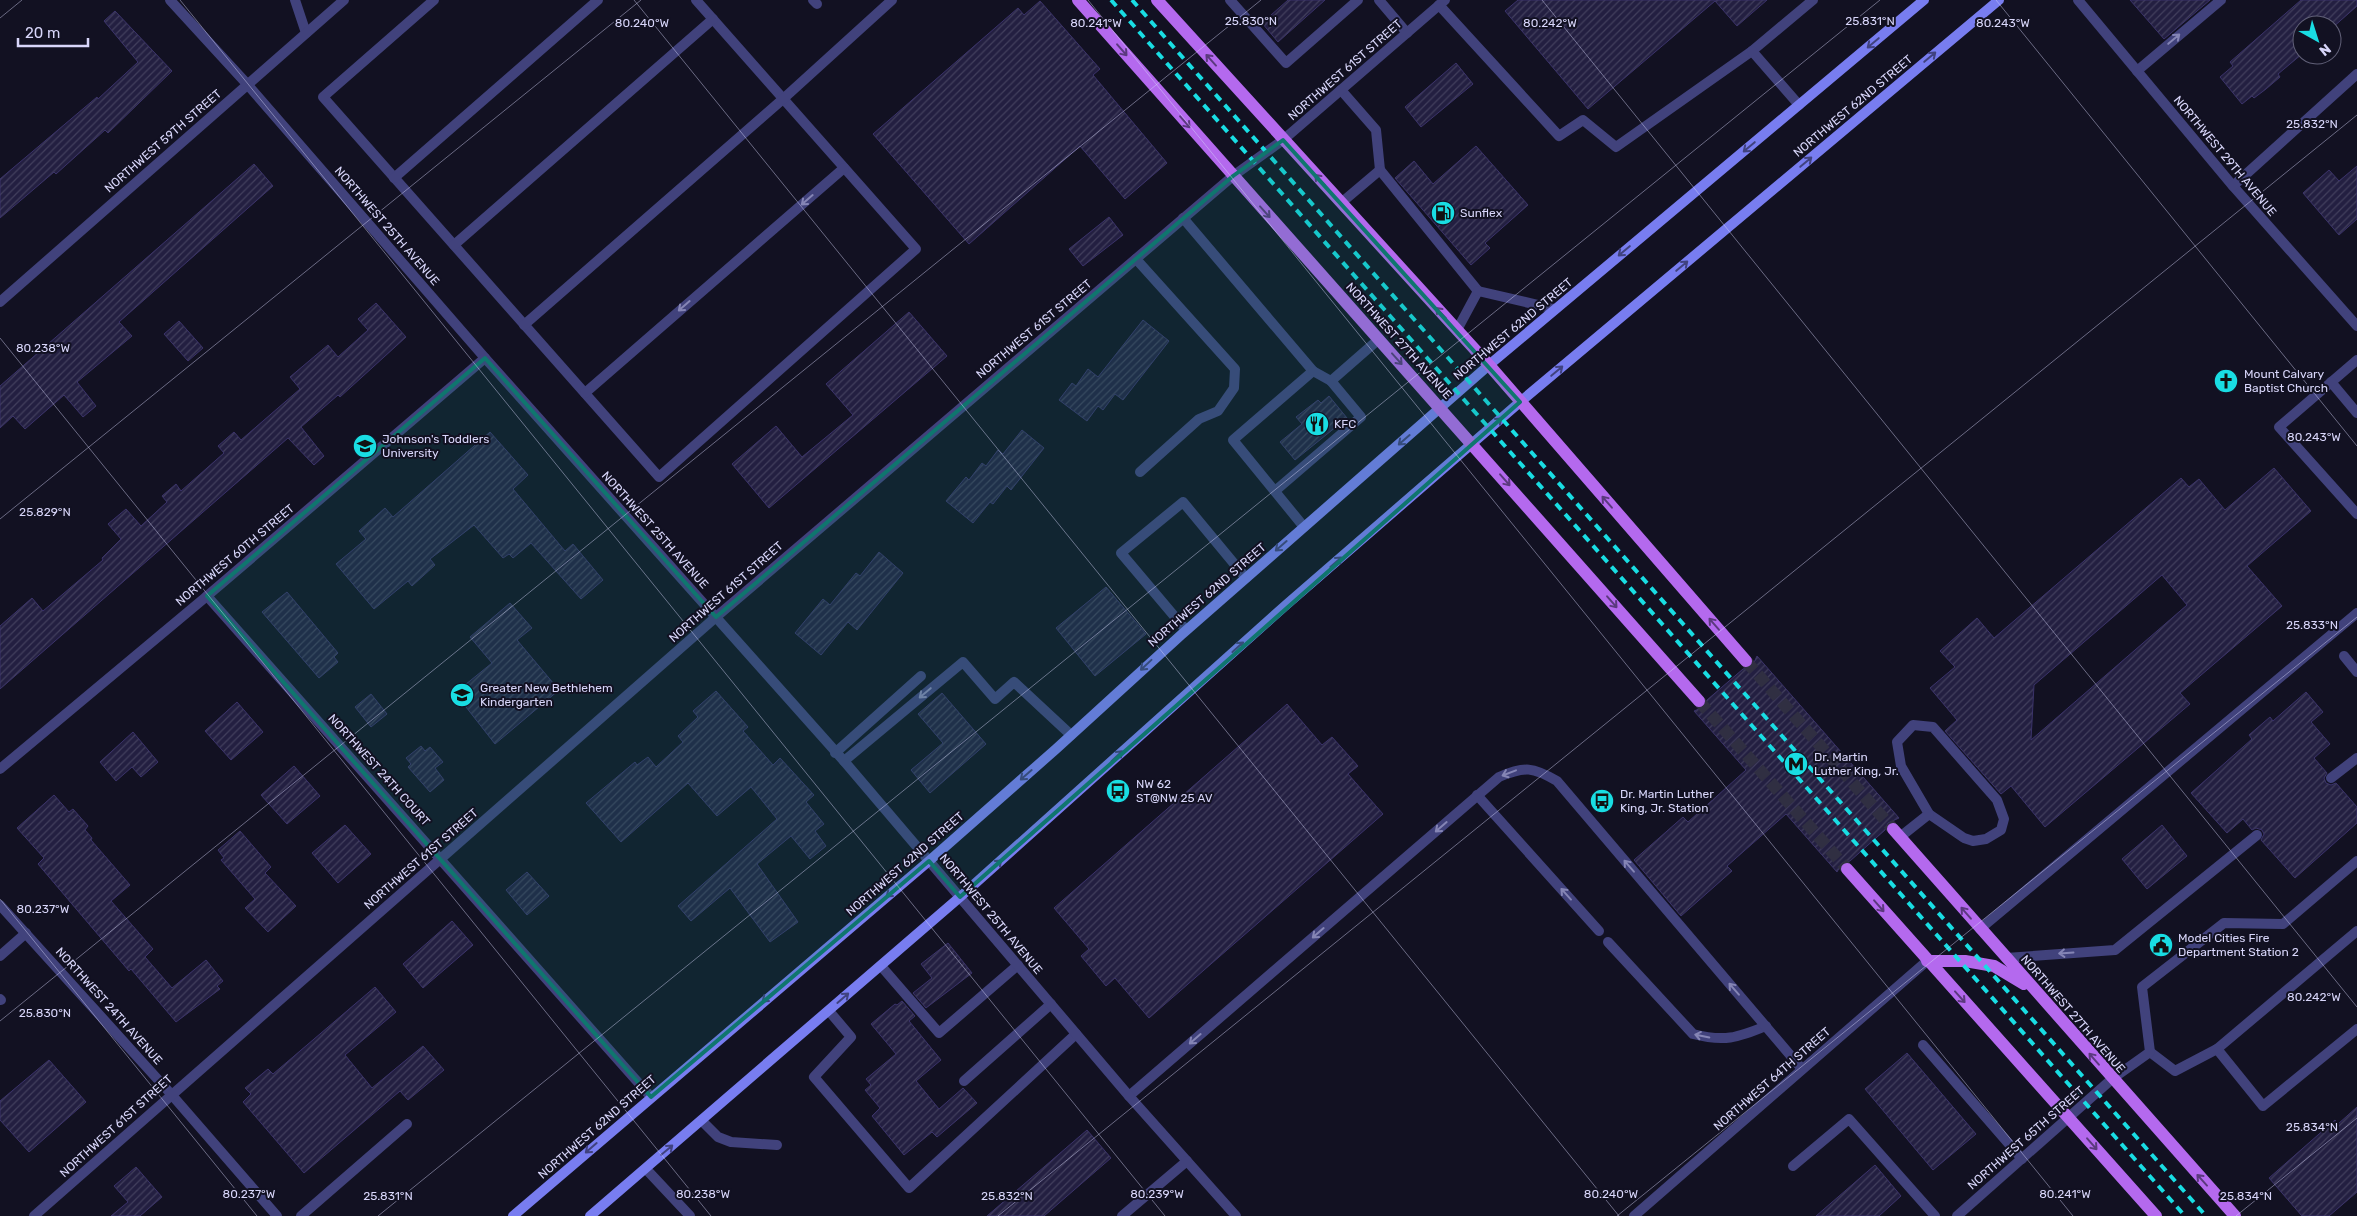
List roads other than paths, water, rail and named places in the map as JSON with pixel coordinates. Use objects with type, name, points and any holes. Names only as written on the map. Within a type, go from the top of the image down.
[{"type":"main road","name":"NORTHWEST 27TH AVENUE","points":[[1078,0],[1700,701]]},
{"type":"main road","points":[[1158,0],[1283,140],[1489,364],[1746,661]]},
{"type":"main road","name":"NORTHWEST 62ND STREET","points":[[513,1216],[929,861],[1186,630],[1489,364],[1924,0]]},
{"type":"main road","name":"NORTHWEST 62ND STREET","points":[[590,1216],[960,897],[1286,605],[1520,402],[1999,0]]},
{"type":"main road","name":"NORTHWEST 27TH AVENUE","points":[[1896,833],[2235,1216]]},
{"type":"main road","points":[[1847,870],[2156,1216]]},
{"type":"main road","points":[[1927,961],[1965,961],[1994,966],[2033,989]]},
{"type":"street","name":"NORTHWEST 25TH AVENUE","points":[[170,0],[247,84],[485,358],[844,761],[1129,1096],[1236,1216]]},
{"type":"street","points":[[295,0],[306,33]]},
{"type":"street","name":"NORTHWEST 59TH STREET","points":[[0,302],[344,0]]},
{"type":"street","points":[[434,0],[324,98],[659,476],[916,249],[696,0]]},
{"type":"street","points":[[394,178],[598,0]]},
{"type":"street","points":[[524,325],[783,99],[892,0]]},
{"type":"street","points":[[1230,0],[1286,64],[1358,0]]},
{"type":"street","points":[[1379,0],[1407,33]]},
{"type":"street","points":[[1442,3],[1559,136],[1583,120],[1616,147],[1752,51],[1813,0]]},
{"type":"street","name":"NORTHWEST 29TH AVENUE","points":[[2078,0],[2233,186],[2357,326]]},
{"type":"street","points":[[2137,70],[2221,0]]},
{"type":"street","name":"NORTHWEST 61ST STREET","points":[[34,1216],[716,617],[1183,218],[1233,176],[1283,140],[1442,3]]},
{"type":"street","points":[[454,245],[713,19]]},
{"type":"street","points":[[1752,51],[1799,105]]},
{"type":"street","points":[[2233,186],[2357,74]]},
{"type":"street","points":[[1341,90],[1376,130],[1380,170],[1478,291],[1555,309]]},
{"type":"street","points":[[585,393],[844,168]]},
{"type":"street","points":[[1341,203],[1380,170]]},
{"type":"street","points":[[1183,218],[1313,371],[1331,381],[1361,416],[1275,491]]},
{"type":"street","points":[[1136,259],[1235,369],[1234,388],[1218,411],[1199,419],[1140,472]]},
{"type":"street","points":[[1457,330],[1478,291]]},
{"type":"street","points":[[1331,381],[1379,339]]},
{"type":"street","name":"NORTHWEST 60TH STREET","points":[[0,769],[207,596],[485,358]]},
{"type":"street","points":[[2357,360],[2279,427],[2357,514]]},
{"type":"street","points":[[1304,527],[1233,440],[1313,371]]},
{"type":"street","points":[[2331,382],[2357,413]]},
{"type":"street","points":[[1186,630],[1121,553],[1183,502],[1246,578]]},
{"type":"street","name":"NORTHWEST 24TH COURT","points":[[207,596],[651,1097]]},
{"type":"street","points":[[1980,929],[2357,613]]},
{"type":"street","points":[[2344,656],[2357,672]]},
{"type":"street","points":[[844,761],[963,662],[996,699],[1014,682],[1070,735]]},
{"type":"street","points":[[835,753],[921,676]]},
{"type":"street","points":[[1914,725],[1933,727],[1996,800],[2004,819],[2001,830],[1986,839],[1973,841],[1964,838],[1929,814],[1901,766],[1896,742],[1914,725]]},
{"type":"street","points":[[2331,778],[2357,758]]},
{"type":"street","points":[[1129,1096],[1477,795],[1499,777],[1518,769],[1538,770],[1557,781],[1802,1069]]},
{"type":"street","points":[[1477,795],[1599,930]]},
{"type":"street","points":[[1896,833],[1929,814]]},
{"type":"street","points":[[2006,958],[2115,950],[2257,835]]},
{"type":"street","points":[[2357,861],[2283,924],[2224,924],[2142,988],[2150,1052],[2175,1071],[2216,1048],[2357,931]]},
{"type":"street","name":"NORTHWEST 24TH AVENUE","points":[[0,905],[171,1094],[277,1216]]},
{"type":"street","points":[[0,956],[26,933]]},
{"type":"street","points":[[1608,942],[1693,1034],[1708,1038],[1735,1038],[1766,1026]]},
{"type":"street","name":"NORTHWEST 64TH STREET","points":[[1634,1216],[1927,961]]},
{"type":"street","points":[[881,966],[939,1033],[1018,965]]},
{"type":"street","points":[[964,1081],[1051,1004]]},
{"type":"street","points":[[828,1011],[851,1038],[814,1077],[910,1188],[1076,1034]]},
{"type":"street","points":[[2216,1048],[2263,1106],[2357,1029]]},
{"type":"street","points":[[1923,1045],[2022,1159]]},
{"type":"street","name":"NORTHWEST 65TH STREET","points":[[1957,1216],[2112,1079],[2150,1052]]},
{"type":"street","points":[[1793,1166],[1849,1119],[1935,1216]]},
{"type":"street","points":[[702,1121],[718,1137],[731,1142],[777,1145]]},
{"type":"street","points":[[301,1216],[407,1124]]},
{"type":"street","points":[[1122,1216],[1187,1161]]},
{"type":"street","points":[[646,1168],[690,1216]]},
{"type":"tunnel","points":[[1746,661],[1893,829]]},
{"type":"tunnel","points":[[1699,701],[1847,869]]},
{"type":"railway","points":[[1111,0],[2185,1216]]},
{"type":"railway","points":[[1132,0],[2206,1216]]},
{"type":"place","name":"Sunflex","points":[[1443,213]]},
{"type":"place","name":"Mount Calvary Baptist Church","points":[[2226,381]]},
{"type":"place","name":"KFC","points":[[1317,424]]},
{"type":"place","name":"Johnson's Toddlers University","points":[[365,446]]},
{"type":"place","name":"Greater New Bethlehem Kindergarten","points":[[462,695]]},
{"type":"place","name":"Dr. Martin Luther King, Jr.","points":[[1796,764]]},
{"type":"place","name":"NW 62 ST@NW 25 AV","points":[[1118,791]]},
{"type":"place","name":"Dr. Martin Luther King, Jr. Station","points":[[1602,801]]},
{"type":"place","name":"Model Cities Fire Department Station 2","points":[[2161,945]]}]
